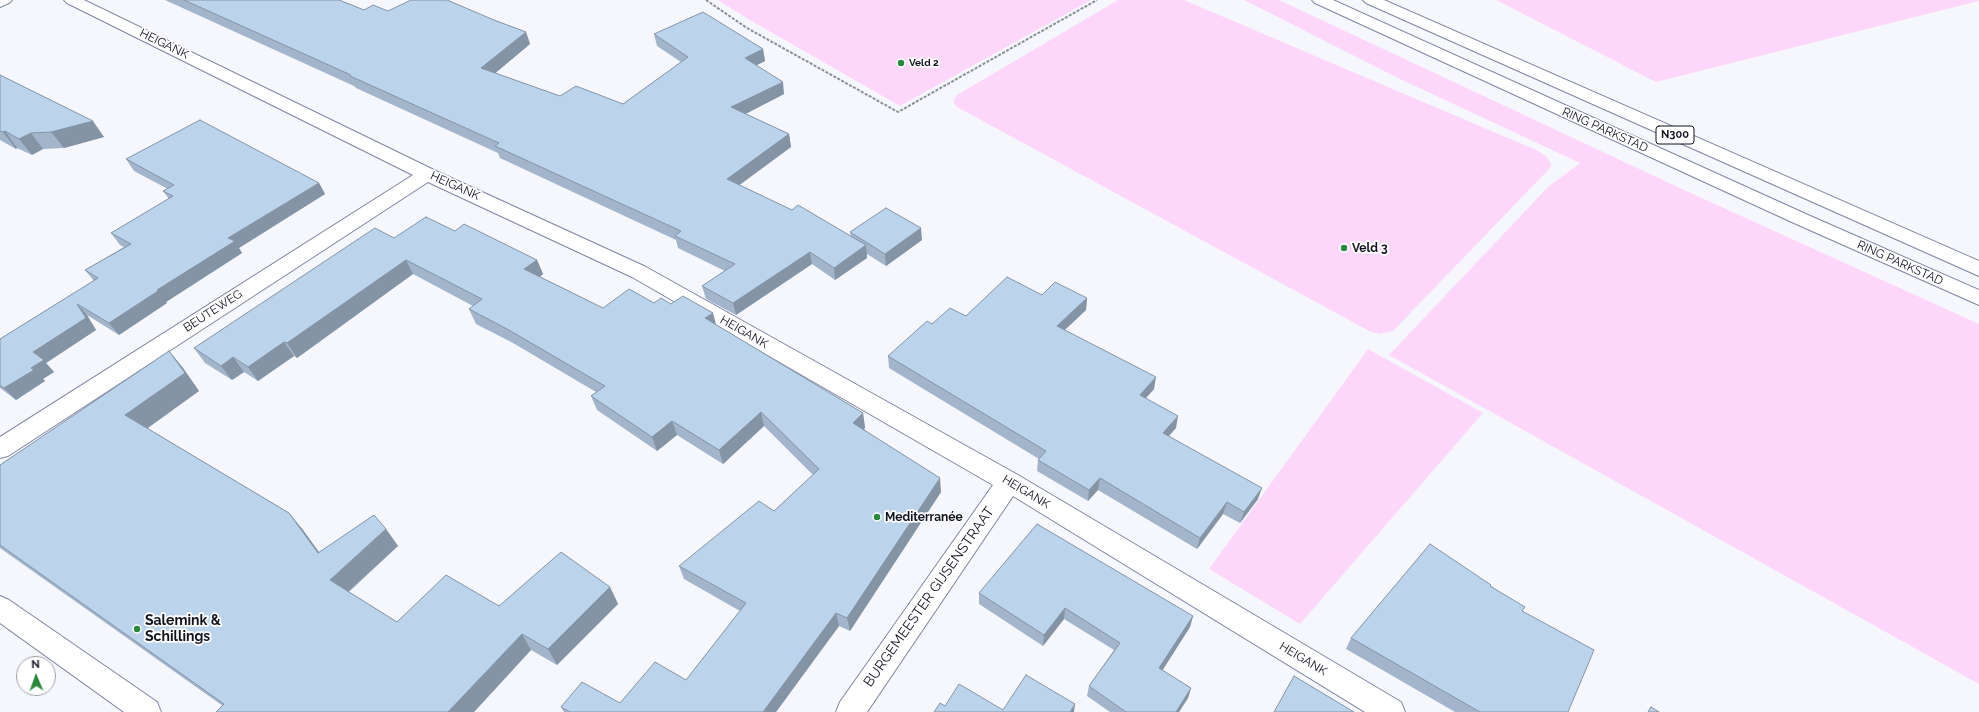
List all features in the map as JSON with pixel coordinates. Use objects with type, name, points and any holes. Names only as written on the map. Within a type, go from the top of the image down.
[{"type":"main road","points":[[0,2],[4,0]]},
{"type":"main road","name":"HEIGANK","points":[[72,0],[427,174],[639,272],[1009,482],[1391,712]]},
{"type":"main road","name":"RING PARKSTAD","points":[[1320,0],[1801,220],[1979,298]]},
{"type":"main road","name":"RING PARKSTAD","points":[[1371,0],[1979,269]]},
{"type":"main road","name":"BEUTEWEG","points":[[0,448],[427,174]]},
{"type":"main road","name":"BURGEMEESTER GIJSENSTRAAT","points":[[850,712],[1009,482]]},
{"type":"main road","points":[[0,608],[147,712]]},
{"type":"path","points":[[706,0],[747,28],[898,112],[1097,0]]},
{"type":"shaded area","name":"Veld 2","points":[[718,0],[1091,0],[900,106],[748,19]]},
{"type":"shaded area","name":"Veld 3","points":[[1118,0],[1184,0],[1536,150],[1547,157],[1552,166],[1393,331],[1380,334],[1371,332],[957,107],[954,103],[954,99],[957,95]]},
{"type":"shaded area","points":[[1244,0],[1279,0],[1682,189],[1979,324],[1979,684],[1389,355],[1548,187],[1580,163],[1400,79]]},
{"type":"shaded area","points":[[1496,0],[1979,0],[1979,1],[1656,82]]},
{"type":"shaded area","points":[[1368,349],[1483,413],[1300,624],[1209,569]]},
{"type":"building","points":[[184,0],[339,0],[364,10],[373,5],[388,11],[411,0],[447,0],[526,32],[481,68],[560,96],[576,86],[623,104],[688,57],[654,34],[703,12],[763,49],[745,58],[783,82],[731,107],[789,134],[727,179],[792,210],[798,205],[866,245],[834,268],[810,252],[733,303],[702,286],[735,264],[675,236],[681,231],[495,146],[499,143]]},
{"type":"building","points":[[0,75],[93,121],[51,132],[31,133],[19,139],[5,131],[0,131]]},
{"type":"building","points":[[200,120],[319,183],[228,238],[235,241],[157,290],[158,291],[109,323],[77,304],[86,318],[33,352],[44,360],[31,368],[34,370],[4,388],[0,385],[0,339],[98,278],[85,270],[131,244],[111,233],[173,196],[163,191],[174,185],[126,159]]},
{"type":"building","points":[[886,208],[921,228],[885,254],[850,232]]},
{"type":"building","points":[[426,217],[455,231],[464,224],[537,260],[524,269],[603,308],[629,289],[654,303],[661,298],[671,304],[683,296],[713,313],[705,318],[863,413],[853,423],[940,478],[847,618],[836,613],[763,712],[570,712],[561,707],[582,682],[620,703],[655,662],[686,680],[746,603],[679,566],[759,501],[774,511],[819,469],[761,412],[719,450],[672,421],[652,437],[591,396],[605,386],[507,329],[469,309],[482,299],[406,260],[287,343],[284,342],[248,367],[233,357],[221,366],[194,348],[375,228],[394,238]]},
{"type":"building","points":[[1007,277],[1042,295],[1055,282],[1087,298],[1057,326],[1156,377],[1140,395],[1178,416],[1163,433],[1262,488],[1244,512],[1227,502],[1200,538],[1100,478],[1089,490],[1038,460],[1046,451],[888,356],[927,321],[932,324],[950,308],[966,316]]},
{"type":"building","points":[[169,351],[185,373],[125,415],[289,513],[318,553],[374,515],[386,529],[330,580],[397,622],[446,575],[499,606],[561,552],[610,587],[548,649],[522,634],[448,712],[216,712],[224,704],[0,545],[0,465]]},
{"type":"building","points":[[1037,524],[1193,616],[1159,668],[1191,688],[1176,712],[1126,712],[1089,686],[1120,643],[1065,608],[1044,635],[979,593]]},
{"type":"building","points":[[1430,544],[1491,585],[1490,586],[1525,607],[1522,611],[1594,650],[1568,712],[1480,712],[1351,638]]},
{"type":"building","points":[[1026,675],[1075,704],[1070,712],[934,712],[940,703],[945,706],[959,684],[1003,710]]},
{"type":"building","points":[[1294,676],[1354,712],[1274,712]]},
{"type":"building","points":[[1651,707],[1659,712],[1648,712]]},
{"type":"place","name":"Veld 2","points":[[901,63]]},
{"type":"place","name":"Veld 3","points":[[1344,248]]},
{"type":"place","name":"Mediterranée","points":[[877,517]]},
{"type":"place","name":"Salemink & Schillings","points":[[137,629]]}]
